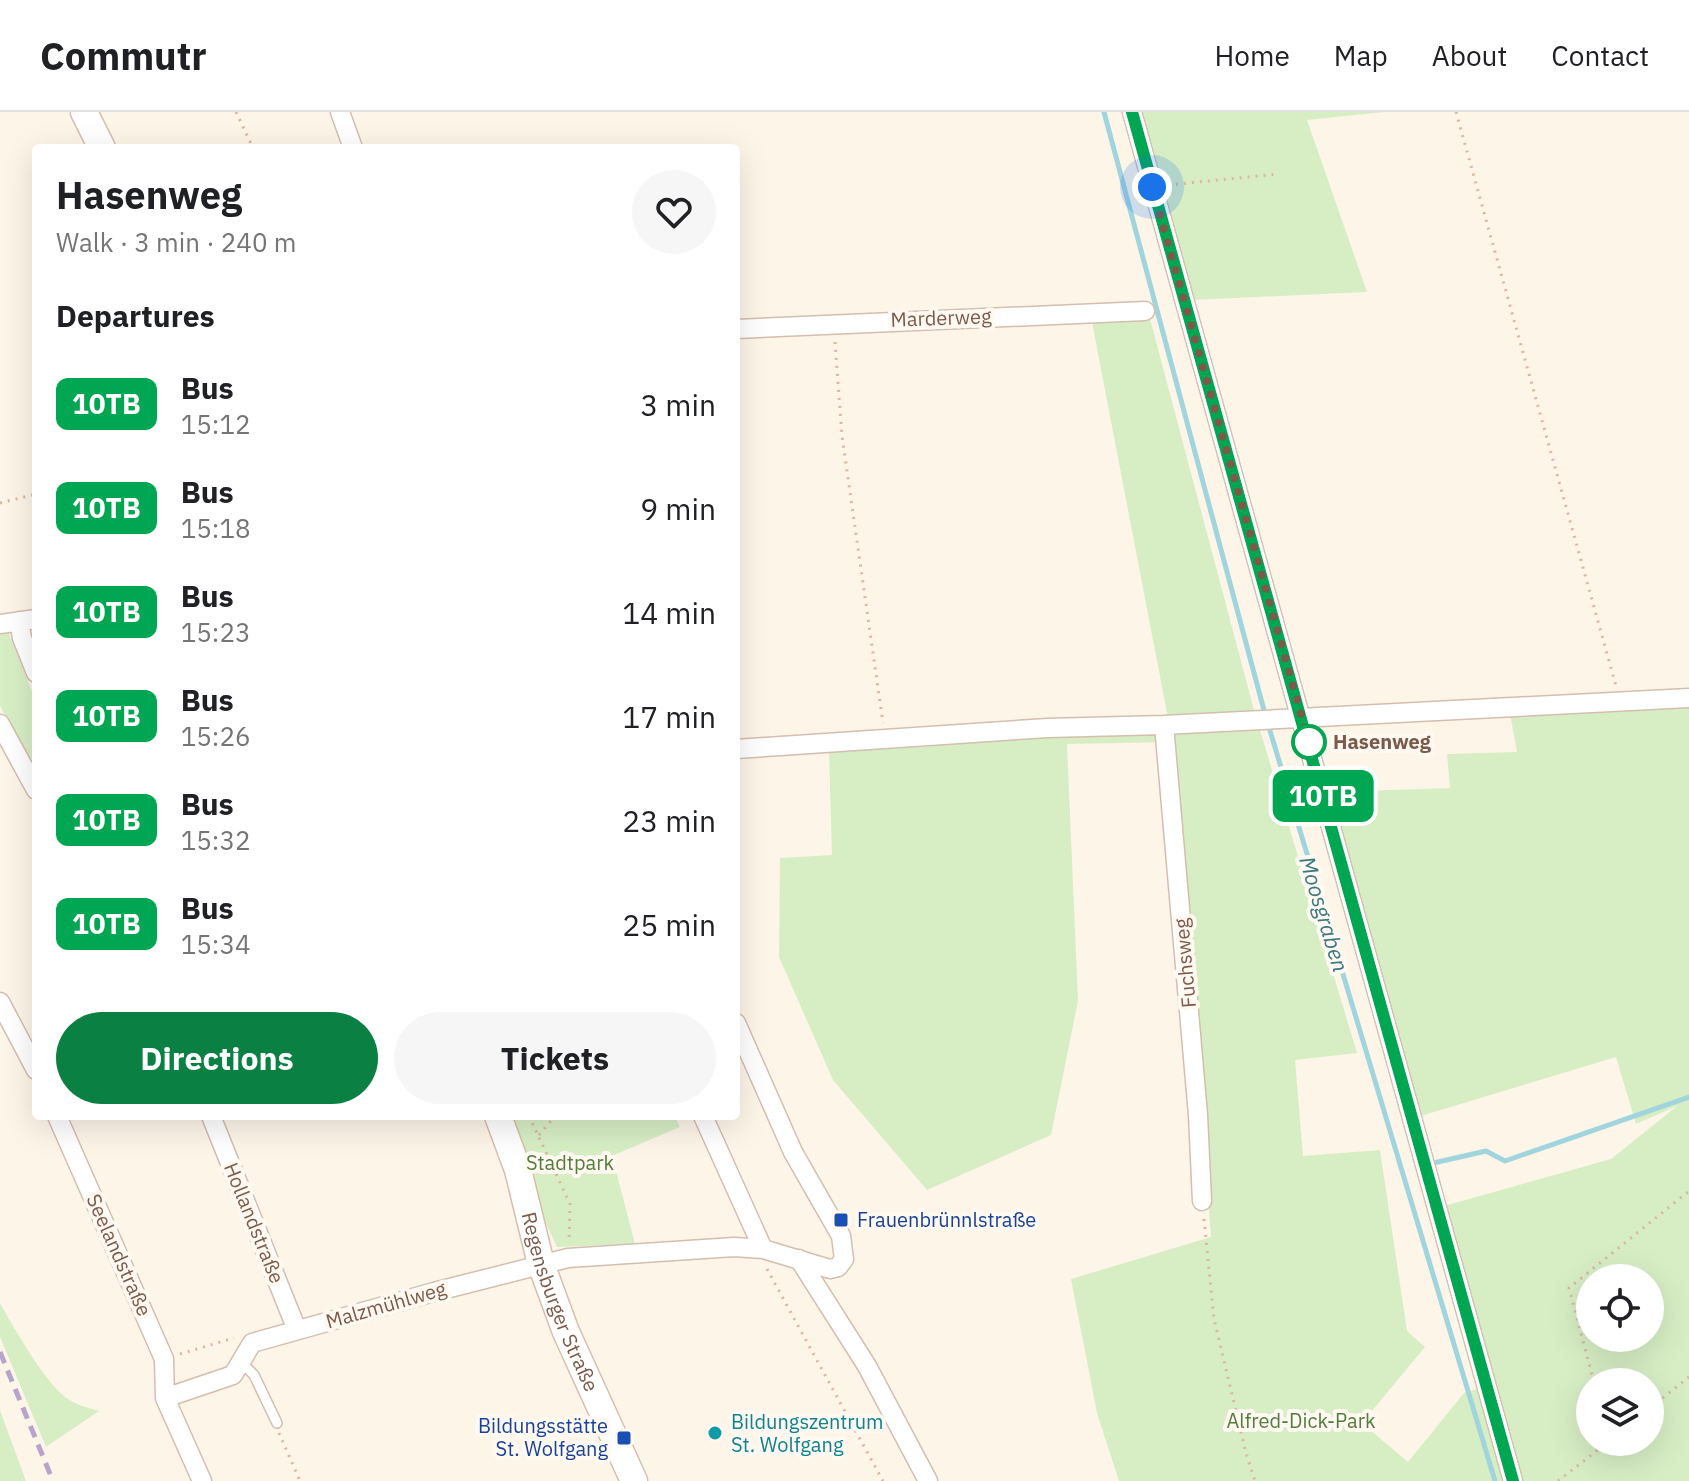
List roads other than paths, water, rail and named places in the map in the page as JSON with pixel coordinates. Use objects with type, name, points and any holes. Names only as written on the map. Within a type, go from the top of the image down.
[{"type":"street","points":[[84,112],[100,144]]},
{"type":"street","points":[[340,112],[352,144]]},
{"type":"street","points":[[1132,112],[1513,1481]]},
{"type":"street","name":"Marderweg","points":[[740,329],[831,322],[1145,311]]},
{"type":"street","points":[[0,624],[28,620],[22,638],[32,663]]},
{"type":"street","points":[[740,749],[1047,728],[1164,725],[1689,698]]},
{"type":"street","points":[[0,724],[32,783]]},
{"type":"street","name":"Fuchsweg","points":[[1164,725],[1198,1115],[1202,1201]]},
{"type":"street","points":[[0,1002],[32,1059]]},
{"type":"street","points":[[541,1264],[568,1258],[734,1247],[763,1256],[799,1259],[830,1269],[838,1267],[844,1259],[841,1236],[793,1152],[740,1032]]},
{"type":"street","name":"Seelandstraße","points":[[59,1120],[164,1359],[165,1398]]},
{"type":"street","name":"Hollandstraße","points":[[213,1120],[297,1330]]},
{"type":"street","name":"Regensburger Straße","points":[[499,1120],[518,1170],[541,1264],[566,1332],[634,1481]]},
{"type":"street","points":[[705,1120],[763,1256]]},
{"type":"street","points":[[799,1259],[867,1366],[928,1481]]},
{"type":"street","name":"Malzmühlweg","points":[[165,1398],[233,1375],[252,1343],[541,1264]]},
{"type":"street","points":[[165,1398],[202,1481]]},
{"type":"lane","points":[[242,1363],[254,1375],[277,1423]]},
{"type":"waterway","name":"Moosgraben","points":[[1104,112],[1265,714]]},
{"type":"waterway","name":"Moosgraben","points":[[1268,724],[1495,1481]]},
{"type":"waterway","points":[[1429,1164],[1486,1151],[1505,1161],[1689,1097]]},
{"type":"railway","points":[[0,1352],[53,1481]]},
{"type":"place","name":"Hasenweg","points":[[1309,742]]},
{"type":"place","name":"Frauenbrünnlstraße","points":[[841,1220]]},
{"type":"place","name":"Bildungszentrum St. Wolfgang","points":[[715,1433]]},
{"type":"place","name":"Bildungsstätte St. Wolfgang","points":[[624,1438]]},
{"type":"park label","name":"Stadtpark","points":[[570,1163]]},
{"type":"park label","name":"Alfred-Dick-Park","points":[[1301,1421]]}]
